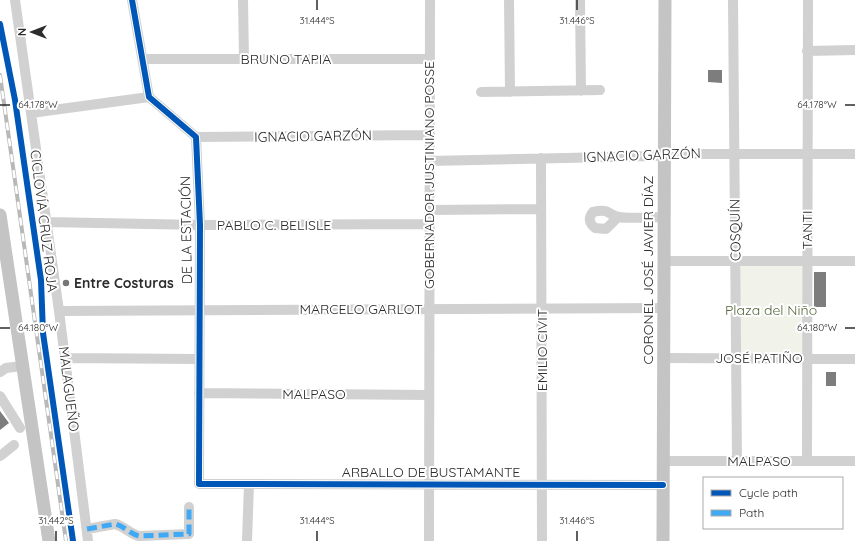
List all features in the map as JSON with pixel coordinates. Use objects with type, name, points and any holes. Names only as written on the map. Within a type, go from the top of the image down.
[{"type":"main road","name":"CORONEL JOSÉ JAVIER DÍAZ","points":[[663,541],[665,0]]},
{"type":"main road","points":[[0,215],[49,541]]},
{"type":"street","name":"MALAGUEÑO","points":[[15,0],[59,311],[88,541]]},
{"type":"street","points":[[132,0],[143,59],[148,97],[196,137]]},
{"type":"street","points":[[243,0],[244,59]]},
{"type":"street","name":"GOBERNADOR JUSTINIANO POSSE","points":[[429,541],[430,0]]},
{"type":"street","points":[[509,0],[510,92]]},
{"type":"street","points":[[580,0],[581,91]]},
{"type":"street","name":"COSQUÍN","points":[[733,0],[737,461]]},
{"type":"street","name":"TANTI","points":[[808,0],[808,461]]},
{"type":"street","points":[[808,51],[855,50]]},
{"type":"street","name":"BRUNO TAPIA","points":[[143,59],[430,59]]},
{"type":"street","points":[[480,92],[600,90]]},
{"type":"street","points":[[31,113],[148,97]]},
{"type":"street","name":"IGNACIO GARZÓN","points":[[196,137],[430,134]]},
{"type":"street","name":"DE LA ESTACIÓN","points":[[196,137],[200,225],[199,484]]},
{"type":"street","name":"IGNACIO GARZÓN","points":[[429,161],[655,156],[664,154],[855,154]]},
{"type":"street","name":"EMILIO CIVIT","points":[[541,158],[542,541]]},
{"type":"street","points":[[430,210],[541,209]]},
{"type":"street","points":[[618,217],[664,217]]},
{"type":"street","name":"PABLO C. BELISLE","points":[[46,222],[200,225],[429,224]]},
{"type":"street","points":[[664,261],[855,262]]},
{"type":"street","name":"MARCELO GARLOT","points":[[59,311],[199,309],[542,310],[664,308]]},
{"type":"street","points":[[65,358],[199,359]]},
{"type":"street","name":"JOSÉ PATIÑO","points":[[663,358],[855,359]]},
{"type":"street","points":[[0,372],[6,368],[22,366]]},
{"type":"street","name":"MALPASO","points":[[199,393],[429,395]]},
{"type":"street","points":[[0,396],[20,428]]},
{"type":"street","points":[[0,456],[14,445]]},
{"type":"street","name":"MALPASO","points":[[663,461],[855,461]]},
{"type":"street","name":"ARBALLO DE BUSTAMANTE","points":[[199,484],[429,483],[663,485]]},
{"type":"street","points":[[247,541],[249,484]]},
{"type":"street","points":[[87,529],[115,524],[120,525],[133,535],[139,536],[189,534],[189,507]]},
{"type":"green space","name":"Plaza del Niño","points":[[735,261],[807,261],[807,359],[736,358]]},
{"type":"building","points":[[708,70],[722,70],[722,83],[708,82]]},
{"type":"building","points":[[814,272],[826,272],[826,307],[814,307]]},
{"type":"building","points":[[826,372],[836,372],[836,386],[826,386]]},
{"type":"building","points":[[0,411],[9,423],[0,430]]},
{"type":"railway","points":[[0,75],[66,541]]},
{"type":"marked path","points":[[87,529],[115,524],[139,536],[189,534],[189,507]]},
{"type":"cycle path","points":[[132,0],[149,97],[196,137],[200,225],[199,484],[663,485]]},
{"type":"cycle path","name":"CICLOVÍA CRUZ ROJA","points":[[0,24],[15,100],[41,280],[43,333],[73,541]]},
{"type":"place","name":"Entre Costuras","points":[[66,283]]}]
